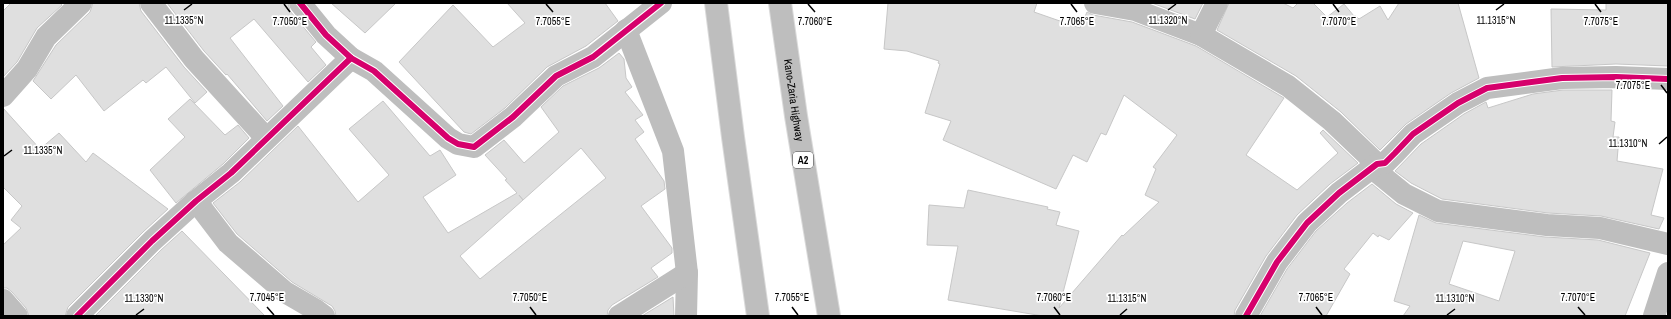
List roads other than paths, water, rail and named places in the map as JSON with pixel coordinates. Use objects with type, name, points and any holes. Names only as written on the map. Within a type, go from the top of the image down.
[{"type":"main road","points":[[3,96],[27,69],[46,37],[82,3]]},
{"type":"main road","points":[[151,3],[194,59],[266,138]]},
{"type":"main road","points":[[300,3],[326,35],[351,58],[374,71],[448,138],[458,144],[474,147],[513,117],[556,76],[593,57],[661,3]]},
{"type":"main road","points":[[716,3],[758,316]]},
{"type":"main road","name":"Kano-Zaria Highway","points":[[780,3],[796,116],[829,316]]},
{"type":"main road","points":[[1095,3],[1134,10],[1201,35],[1288,86],[1332,121],[1374,166],[1404,194],[1438,211],[1547,225],[1600,228],[1668,244]]},
{"type":"main road","points":[[1201,35],[1217,3]]},
{"type":"main road","points":[[626,30],[672,151],[687,273],[686,316]]},
{"type":"main road","points":[[77,316],[152,241],[196,201],[231,173],[351,58]]},
{"type":"main road","points":[[1246,316],[1278,262],[1307,223],[1339,193],[1374,166],[1385,162],[1390,158],[1413,134],[1458,103],[1487,88],[1562,78],[1668,79]]},
{"type":"main road","points":[[196,201],[228,243],[285,292],[324,316]]},
{"type":"main road","points":[[619,316],[687,273]]},
{"type":"main road","points":[[1654,316],[1668,273]]},
{"type":"main road","points":[[3,300],[17,316]]}]
